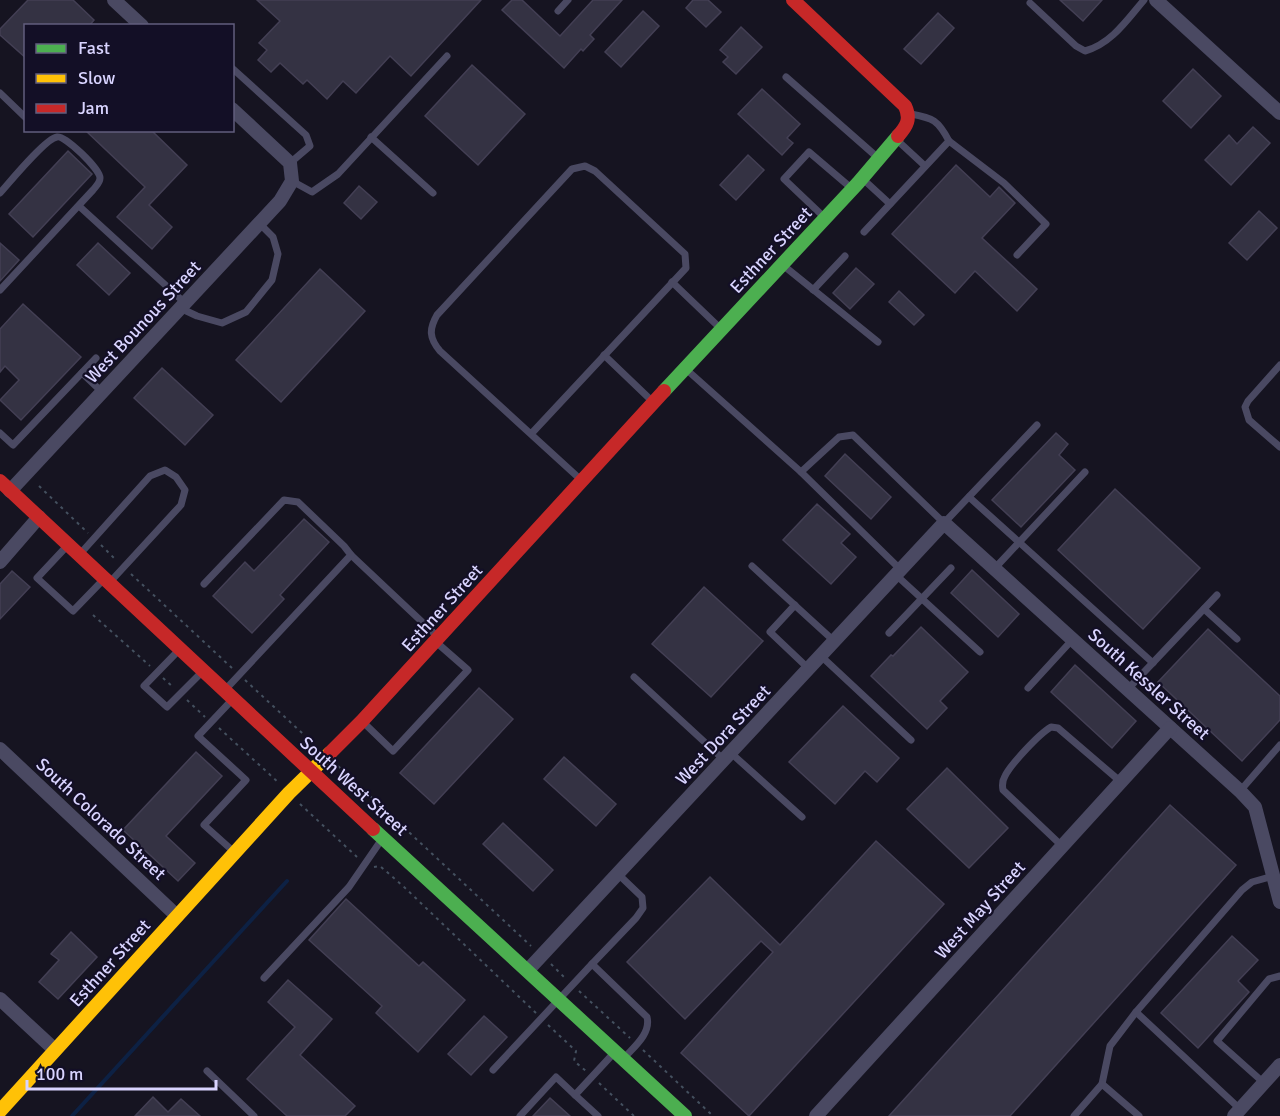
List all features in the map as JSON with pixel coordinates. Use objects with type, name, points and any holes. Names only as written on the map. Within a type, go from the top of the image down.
[{"type":"street","points":[[114,0],[140,24]]},
{"type":"street","points":[[793,0],[905,106],[908,120]]},
{"type":"street","points":[[1155,0],[1280,113]]},
{"type":"street","points":[[234,111],[291,172]]},
{"type":"street","name":"Esthner Street","points":[[0,1111],[235,853],[362,721],[852,189],[896,139],[908,120]]},
{"type":"street","name":"West Bounous Street","points":[[4,488],[102,392],[280,201],[291,172]]},
{"type":"street","name":"South West Street","points":[[4,488],[39,517],[311,772],[685,1116]]},
{"type":"street","points":[[0,562],[39,517]]},
{"type":"street","name":"South Kessler Street","points":[[944,523],[1255,807],[1280,902]]},
{"type":"street","name":"West Dora Street","points":[[528,970],[944,523]]},
{"type":"street","name":"West May Street","points":[[816,1116],[1170,728]]},
{"type":"street","name":"South Colorado Street","points":[[0,749],[177,916]]},
{"type":"street","points":[[0,999],[55,1050]]},
{"type":"street","points":[[1237,1113],[1280,1065]]},
{"type":"lane","points":[[558,11],[568,0]]},
{"type":"lane","points":[[1030,3],[1076,46],[1085,51],[1098,48],[1117,32],[1144,0]]},
{"type":"lane","points":[[234,70],[306,135],[310,146],[291,172],[312,192],[338,174],[447,56]]},
{"type":"lane","points":[[786,77],[879,158]]},
{"type":"lane","points":[[0,93],[24,116]]},
{"type":"lane","points":[[908,120],[932,118],[939,124],[949,141],[1004,183],[1047,224],[1017,255]]},
{"type":"lane","points":[[0,194],[46,143],[60,136],[64,137],[100,176],[98,184],[79,206],[0,290]]},
{"type":"lane","points":[[370,137],[433,193]]},
{"type":"lane","points":[[896,139],[925,166]]},
{"type":"lane","points":[[864,232],[949,141]]},
{"type":"lane","points":[[825,218],[784,179],[809,152],[852,189]]},
{"type":"lane","points":[[531,434],[686,268],[685,254],[596,171],[585,166],[572,169],[437,315],[430,327],[432,341],[440,351],[582,481]]},
{"type":"lane","points":[[862,178],[890,204]]},
{"type":"lane","points":[[79,206],[182,306],[197,316],[222,324],[246,312],[272,280],[278,254],[273,237],[259,224]]},
{"type":"lane","points":[[813,290],[845,256]]},
{"type":"lane","points":[[782,265],[878,342]]},
{"type":"lane","points":[[672,282],[721,330]]},
{"type":"lane","points":[[604,355],[654,402]]},
{"type":"lane","points":[[0,433],[13,445],[96,358]]},
{"type":"lane","points":[[1280,365],[1248,400],[1245,407],[1249,420],[1280,447]]},
{"type":"lane","points":[[685,368],[801,472],[899,572],[922,599],[980,652]]},
{"type":"lane","points":[[82,373],[102,392]]},
{"type":"lane","points":[[801,472],[839,437],[852,435],[944,523],[1037,425]]},
{"type":"lane","points":[[68,544],[37,578],[73,611],[124,567],[182,504],[185,490],[176,477],[165,470],[150,476],[79,555]]},
{"type":"lane","points":[[995,568],[1085,472]]},
{"type":"lane","points":[[969,497],[1153,663]]},
{"type":"lane","points":[[204,585],[284,500],[298,502],[468,670],[393,751],[362,721]]},
{"type":"lane","points":[[235,853],[204,825],[246,780],[198,736],[229,694],[238,674],[351,555]]},
{"type":"lane","points":[[752,566],[834,641]]},
{"type":"lane","points":[[889,633],[951,568]]},
{"type":"lane","points":[[1128,689],[1217,596]]},
{"type":"lane","points":[[795,605],[770,632],[809,669]]},
{"type":"lane","points":[[1204,609],[1237,639]]},
{"type":"lane","points":[[1028,688],[1073,639]]},
{"type":"lane","points":[[180,648],[144,686],[167,707],[203,670]]},
{"type":"lane","points":[[821,656],[911,740]]},
{"type":"lane","points":[[634,676],[802,817]]},
{"type":"lane","points":[[1062,846],[1003,790],[1002,783],[1005,775],[1036,739],[1051,727],[1058,728],[1120,782]]},
{"type":"lane","points":[[1240,791],[1280,745]]},
{"type":"lane","points":[[264,978],[349,887],[384,837]]},
{"type":"lane","points":[[493,1071],[643,908],[642,897],[618,874]]},
{"type":"lane","points":[[1074,1116],[1102,1084],[1110,1046],[1136,1012],[1242,890],[1251,882],[1275,876]]},
{"type":"lane","points":[[575,1095],[619,1055],[636,1044],[648,1027],[647,1017],[592,964]]},
{"type":"lane","points":[[1263,1083],[1217,1041],[1269,978],[1280,976]]},
{"type":"lane","points":[[1136,1012],[1237,1113]]},
{"type":"lane","points":[[207,1071],[254,1116]]},
{"type":"lane","points":[[520,1116],[556,1077],[598,1116]]},
{"type":"lane","points":[[1102,1084],[1139,1116]]},
{"type":"path","points":[[39,486],[713,1116]]},
{"type":"building","points":[[28,0],[73,0],[94,20],[91,24],[24,24],[24,56],[0,35],[0,29]]},
{"type":"building","points":[[257,0],[481,0],[411,76],[390,56],[356,93],[343,81],[327,99],[307,80],[303,84],[280,63],[271,72],[258,60],[267,50],[259,43],[280,21]]},
{"type":"building","points":[[512,0],[522,0],[560,36],[593,0],[622,0],[590,35],[594,39],[583,51],[581,49],[564,68],[502,10]]},
{"type":"building","points":[[693,0],[708,0],[721,12],[706,27],[686,8]]},
{"type":"building","points":[[1060,0],[1102,0],[1083,21]]},
{"type":"building","points":[[643,11],[659,26],[621,67],[605,52]]},
{"type":"building","points":[[938,13],[954,28],[921,64],[904,49]]},
{"type":"building","points":[[741,27],[762,47],[736,74],[723,62],[728,57],[720,50]]},
{"type":"building","points":[[472,65],[525,114],[478,165],[425,116]]},
{"type":"building","points":[[1193,69],[1221,96],[1191,128],[1163,101]]},
{"type":"building","points":[[762,89],[800,124],[787,138],[793,143],[782,155],[738,114]]},
{"type":"building","points":[[1253,127],[1270,143],[1231,185],[1205,160],[1229,135],[1237,144]]},
{"type":"building","points":[[87,132],[153,132],[187,165],[149,205],[172,227],[152,249],[117,217],[145,187]]},
{"type":"building","points":[[68,151],[92,174],[33,237],[9,214]]},
{"type":"building","points":[[748,155],[764,170],[736,200],[720,185]]},
{"type":"building","points":[[956,165],[990,197],[999,187],[1015,203],[982,238],[1037,289],[1017,311],[975,271],[955,293],[892,234]]},
{"type":"building","points":[[359,186],[377,202],[361,219],[344,203]]},
{"type":"building","points":[[1259,211],[1277,228],[1247,260],[1229,243]]},
{"type":"building","points":[[0,243],[19,260],[0,281]]},
{"type":"building","points":[[98,243],[130,273],[109,295],[77,265]]},
{"type":"building","points":[[856,268],[874,284],[850,309],[833,293]]},
{"type":"building","points":[[320,269],[365,311],[281,402],[236,360]]},
{"type":"building","points":[[899,291],[924,315],[914,325],[889,302]]},
{"type":"building","points":[[23,304],[81,357],[21,420],[0,400],[19,380],[5,366],[0,372],[0,329]]},
{"type":"building","points":[[162,368],[213,415],[185,445],[134,398]]},
{"type":"building","points":[[1056,433],[1068,444],[1059,455],[1075,470],[1021,527],[992,500]]},
{"type":"building","points":[[845,454],[891,497],[871,519],[825,476]]},
{"type":"building","points":[[1115,489],[1200,568],[1143,629],[1058,550]]},
{"type":"building","points":[[817,504],[850,534],[841,543],[856,557],[831,584],[783,540]]},
{"type":"building","points":[[304,519],[329,542],[280,595],[284,599],[252,633],[213,596],[245,562],[254,571]]},
{"type":"building","points":[[972,570],[1019,614],[998,637],[951,593]]},
{"type":"building","points":[[12,571],[30,587],[0,619],[0,584]]},
{"type":"building","points":[[704,587],[763,641],[711,697],[652,644]]},
{"type":"building","points":[[921,627],[968,672],[940,701],[947,708],[927,729],[871,676]]},
{"type":"building","points":[[1208,629],[1280,696],[1280,720],[1242,761],[1158,682]]},
{"type":"building","points":[[1075,665],[1136,721],[1112,748],[1051,692]]},
{"type":"building","points":[[479,688],[513,719],[434,804],[400,773]]},
{"type":"building","points":[[843,706],[899,758],[877,782],[865,771],[835,804],[789,762]]},
{"type":"building","points":[[196,752],[222,776],[166,836],[195,863],[178,881],[123,830]]},
{"type":"building","points":[[564,757],[616,804],[596,826],[544,779]]},
{"type":"building","points":[[947,768],[1008,828],[969,868],[907,809]]},
{"type":"building","points":[[1170,805],[1236,865],[1010,1116],[889,1116]]},
{"type":"building","points":[[503,823],[553,870],[533,891],[483,844]]},
{"type":"building","points":[[876,841],[944,904],[749,1116],[681,1053],[773,952],[761,941],[685,1019],[627,962],[710,877],[780,945]]},
{"type":"building","points":[[346,899],[419,966],[423,962],[465,1000],[418,1052],[376,1013],[382,1006],[309,940]]},
{"type":"building","points":[[71,932],[97,957],[58,999],[39,982],[59,960],[51,954]]},
{"type":"building","points":[[1232,936],[1258,960],[1238,981],[1249,992],[1198,1048],[1161,1013]]},
{"type":"building","points":[[288,980],[332,1019],[300,1055],[355,1106],[345,1116],[287,1116],[247,1079],[295,1027],[268,1002]]},
{"type":"building","points":[[484,1016],[507,1037],[471,1075],[448,1054]]},
{"type":"building","points":[[153,1097],[168,1112],[181,1099],[200,1116],[135,1116]]},
{"type":"building","points":[[550,1098],[570,1116],[533,1116]]},
{"type":"waterway","points":[[72,1116],[287,881]]},
{"type":"traffic: fast","points":[[664,391],[858,183],[898,136]]},
{"type":"traffic: fast","points":[[373,829],[685,1116]]},
{"type":"traffic: slow","points":[[0,1111],[289,793],[330,753]]},
{"type":"traffic: jam","points":[[793,0],[905,106],[908,115],[907,122],[898,136]]},
{"type":"traffic: jam","points":[[330,753],[362,721],[664,391]]},
{"type":"traffic: jam","points":[[0,481],[373,829]]}]
